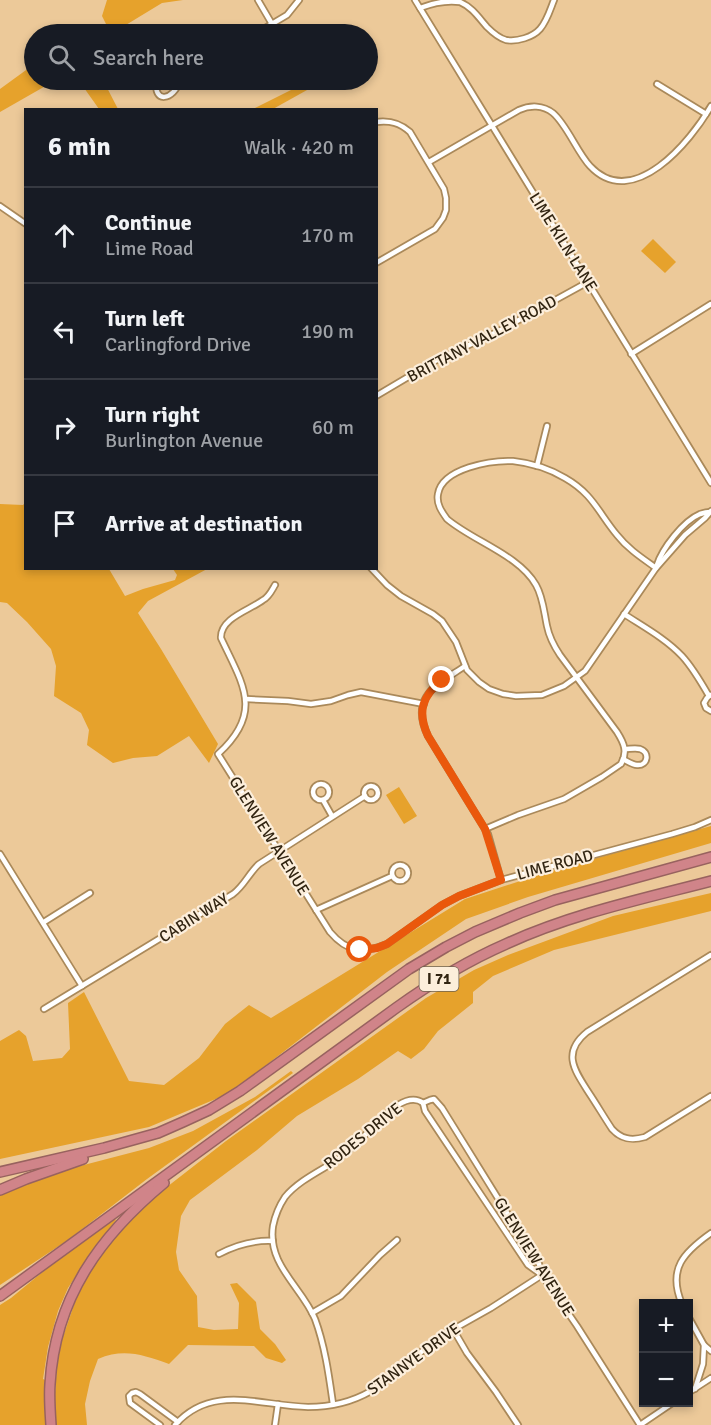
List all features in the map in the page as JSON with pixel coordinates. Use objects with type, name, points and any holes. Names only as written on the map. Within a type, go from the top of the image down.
[{"type":"highway","name":"I 71","points":[[0,1172],[158,1133],[209,1110],[240,1091],[409,969],[475,932],[555,900],[711,857]]},
{"type":"highway","name":"I 71","points":[[0,1296],[422,990],[481,955],[570,920],[711,881]]},
{"type":"highway","points":[[0,1190],[76,1161],[151,1140],[158,1133]]},
{"type":"highway","points":[[51,1425],[50,1385],[54,1351],[68,1304],[87,1266],[101,1245],[132,1210],[204,1148]]},
{"type":"street","points":[[258,0],[272,24],[287,15],[299,0]]},
{"type":"street","name":"LIME KILN LANE","points":[[415,0],[711,483]]},
{"type":"street","points":[[420,9],[435,2],[462,3],[497,35],[506,40],[536,34],[554,0]]},
{"type":"street","points":[[657,84],[706,114]]},
{"type":"street","points":[[157,90],[165,97],[175,90]]},
{"type":"street","points":[[429,162],[523,108],[536,106],[548,110],[557,117],[587,163],[595,171],[608,178],[629,180],[652,171],[670,158],[684,145],[711,106]]},
{"type":"street","points":[[378,122],[395,123],[413,135],[445,194],[447,206],[443,218],[435,229],[378,262]]},
{"type":"street","points":[[0,206],[24,223]]},
{"type":"street","name":"BRITTANY VALLEY ROAD","points":[[378,395],[435,361],[499,331],[588,282]]},
{"type":"street","points":[[631,354],[711,304]]},
{"type":"street","points":[[537,466],[547,426]]},
{"type":"street","points":[[485,829],[518,814],[577,793],[621,764],[624,754],[623,741],[553,644],[547,628],[542,599],[533,579],[514,562],[447,519],[439,504],[438,492],[444,481],[472,466],[495,462],[524,463],[549,470],[564,477],[583,491],[596,504],[618,536],[635,553],[656,568]]},
{"type":"street","points":[[656,568],[659,558],[669,543],[699,514],[710,511]]},
{"type":"street","points":[[373,570],[401,596],[442,621],[456,642],[465,666],[484,686],[503,694],[516,696],[553,692],[577,678],[590,666],[656,568],[710,511]]},
{"type":"street","points":[[689,522],[694,527]]},
{"type":"street","points":[[669,543],[674,547]]},
{"type":"street","points":[[275,585],[266,599],[226,623],[222,630],[221,638],[242,683],[246,699],[311,704],[332,701],[348,694],[361,692],[424,704]]},
{"type":"street","points":[[624,614],[670,645],[682,656],[710,695],[705,700],[705,706],[711,711]]},
{"type":"street","points":[[465,666],[428,693],[422,718],[428,736],[485,829],[501,880]]},
{"type":"street","name":"GLENVIEW AVENUE","points":[[246,699],[241,727],[234,738],[218,754],[330,932],[343,945]]},
{"type":"street","name":"CABIN WAY","points":[[44,1009],[233,894],[259,864],[365,796]]},
{"type":"street","points":[[323,800],[332,816]]},
{"type":"street","name":"LIME ROAD","points":[[343,945],[360,950],[377,948],[387,944],[442,905],[459,896],[501,880],[672,834],[711,820]]},
{"type":"street","points":[[0,854],[82,986]]},
{"type":"street","points":[[316,910],[392,876]]},
{"type":"street","points":[[44,922],[90,892]]},
{"type":"street","points":[[711,955],[587,1032],[575,1045],[572,1057],[575,1071],[612,1129],[625,1138],[645,1137],[711,1096]]},
{"type":"street","name":"RODES DRIVE","points":[[273,1241],[273,1224],[286,1196],[351,1149],[401,1103],[415,1099],[423,1103]]},
{"type":"street","name":"GLENVIEW AVENUE","points":[[423,1103],[434,1099],[437,1101],[535,1257],[542,1275],[640,1425]]},
{"type":"street","points":[[423,1103],[425,1111],[528,1265],[542,1275]]},
{"type":"street","points":[[680,1299],[677,1285],[680,1263],[693,1245],[711,1233]]},
{"type":"street","points":[[312,1313],[341,1296],[397,1240]]},
{"type":"street","points":[[219,1254],[238,1245],[273,1241],[279,1265],[312,1313],[321,1340],[333,1404]]},
{"type":"street","name":"STANNYE DRIVE","points":[[176,1424],[192,1410],[212,1401],[233,1399],[316,1407],[352,1400],[370,1391],[453,1329],[542,1275]]},
{"type":"street","points":[[693,1325],[704,1345],[711,1351]]},
{"type":"street","points":[[453,1329],[467,1353],[518,1425]]},
{"type":"street","points":[[695,1389],[703,1364],[704,1345]]},
{"type":"street","points":[[695,1389],[711,1378]]},
{"type":"street","points":[[160,1425],[130,1403],[129,1396],[132,1393],[140,1394],[176,1424]]},
{"type":"street","points":[[275,1425],[278,1404]]},
{"type":"street","points":[[640,1425],[667,1407]]},
{"type":"shaded area","points":[[107,0],[183,0],[162,3],[127,24],[106,24],[102,16]]},
{"type":"shaded area","points":[[24,72],[24,90],[38,90],[0,112],[0,89]]},
{"type":"shaded area","points":[[86,90],[108,90],[117,108],[98,108]]},
{"type":"shaded area","points":[[291,90],[307,90],[275,108],[255,108]]},
{"type":"shaded area","points":[[653,239],[676,262],[665,273],[641,251]]},
{"type":"shaded area","points":[[0,504],[23,505],[24,570],[110,570],[125,596],[175,580],[177,575],[174,570],[205,570],[148,601],[138,613],[218,744],[209,763],[189,736],[157,756],[113,763],[87,745],[89,730],[81,713],[54,696],[56,666],[51,649],[7,603],[0,602]]},
{"type":"shaded area","points":[[399,787],[417,816],[404,824],[386,795]]},
{"type":"shaded area","points":[[711,826],[711,843],[528,897],[466,919],[387,972],[230,1093],[149,1127],[0,1159],[0,1041],[19,1030],[26,1036],[33,1061],[62,1058],[70,1049],[68,1003],[84,992],[129,1081],[164,1085],[199,1058],[225,1024],[249,1005],[271,1018],[465,899],[554,870]]},
{"type":"shaded area","points":[[711,893],[711,911],[554,950],[493,976],[473,992],[473,1003],[438,1031],[424,1049],[411,1059],[398,1051],[358,1079],[297,1116],[257,1150],[190,1200],[181,1216],[176,1252],[179,1270],[197,1296],[198,1327],[214,1330],[238,1329],[239,1303],[230,1284],[237,1283],[256,1302],[260,1329],[275,1344],[286,1360],[282,1363],[266,1358],[254,1346],[188,1345],[169,1364],[134,1354],[107,1356],[98,1359],[90,1381],[85,1404],[87,1425],[56,1425],[54,1407],[58,1351],[83,1279],[114,1234],[145,1204],[226,1141],[426,998],[474,970],[613,916]]},
{"type":"shaded area","points":[[291,1071],[293,1073],[147,1179],[68,1240],[0,1285],[0,1195],[57,1172],[149,1148],[193,1131],[255,1097]]},
{"type":"shaded area","points":[[114,1218],[116,1220],[68,1288],[58,1311],[48,1347],[43,1379],[45,1380],[46,1425],[0,1425],[0,1305]]},
{"type":"route","points":[[360,950],[369,950],[387,944],[442,905],[501,880],[488,834],[428,736],[423,724],[422,711],[426,698],[431,689],[442,680]]}]
